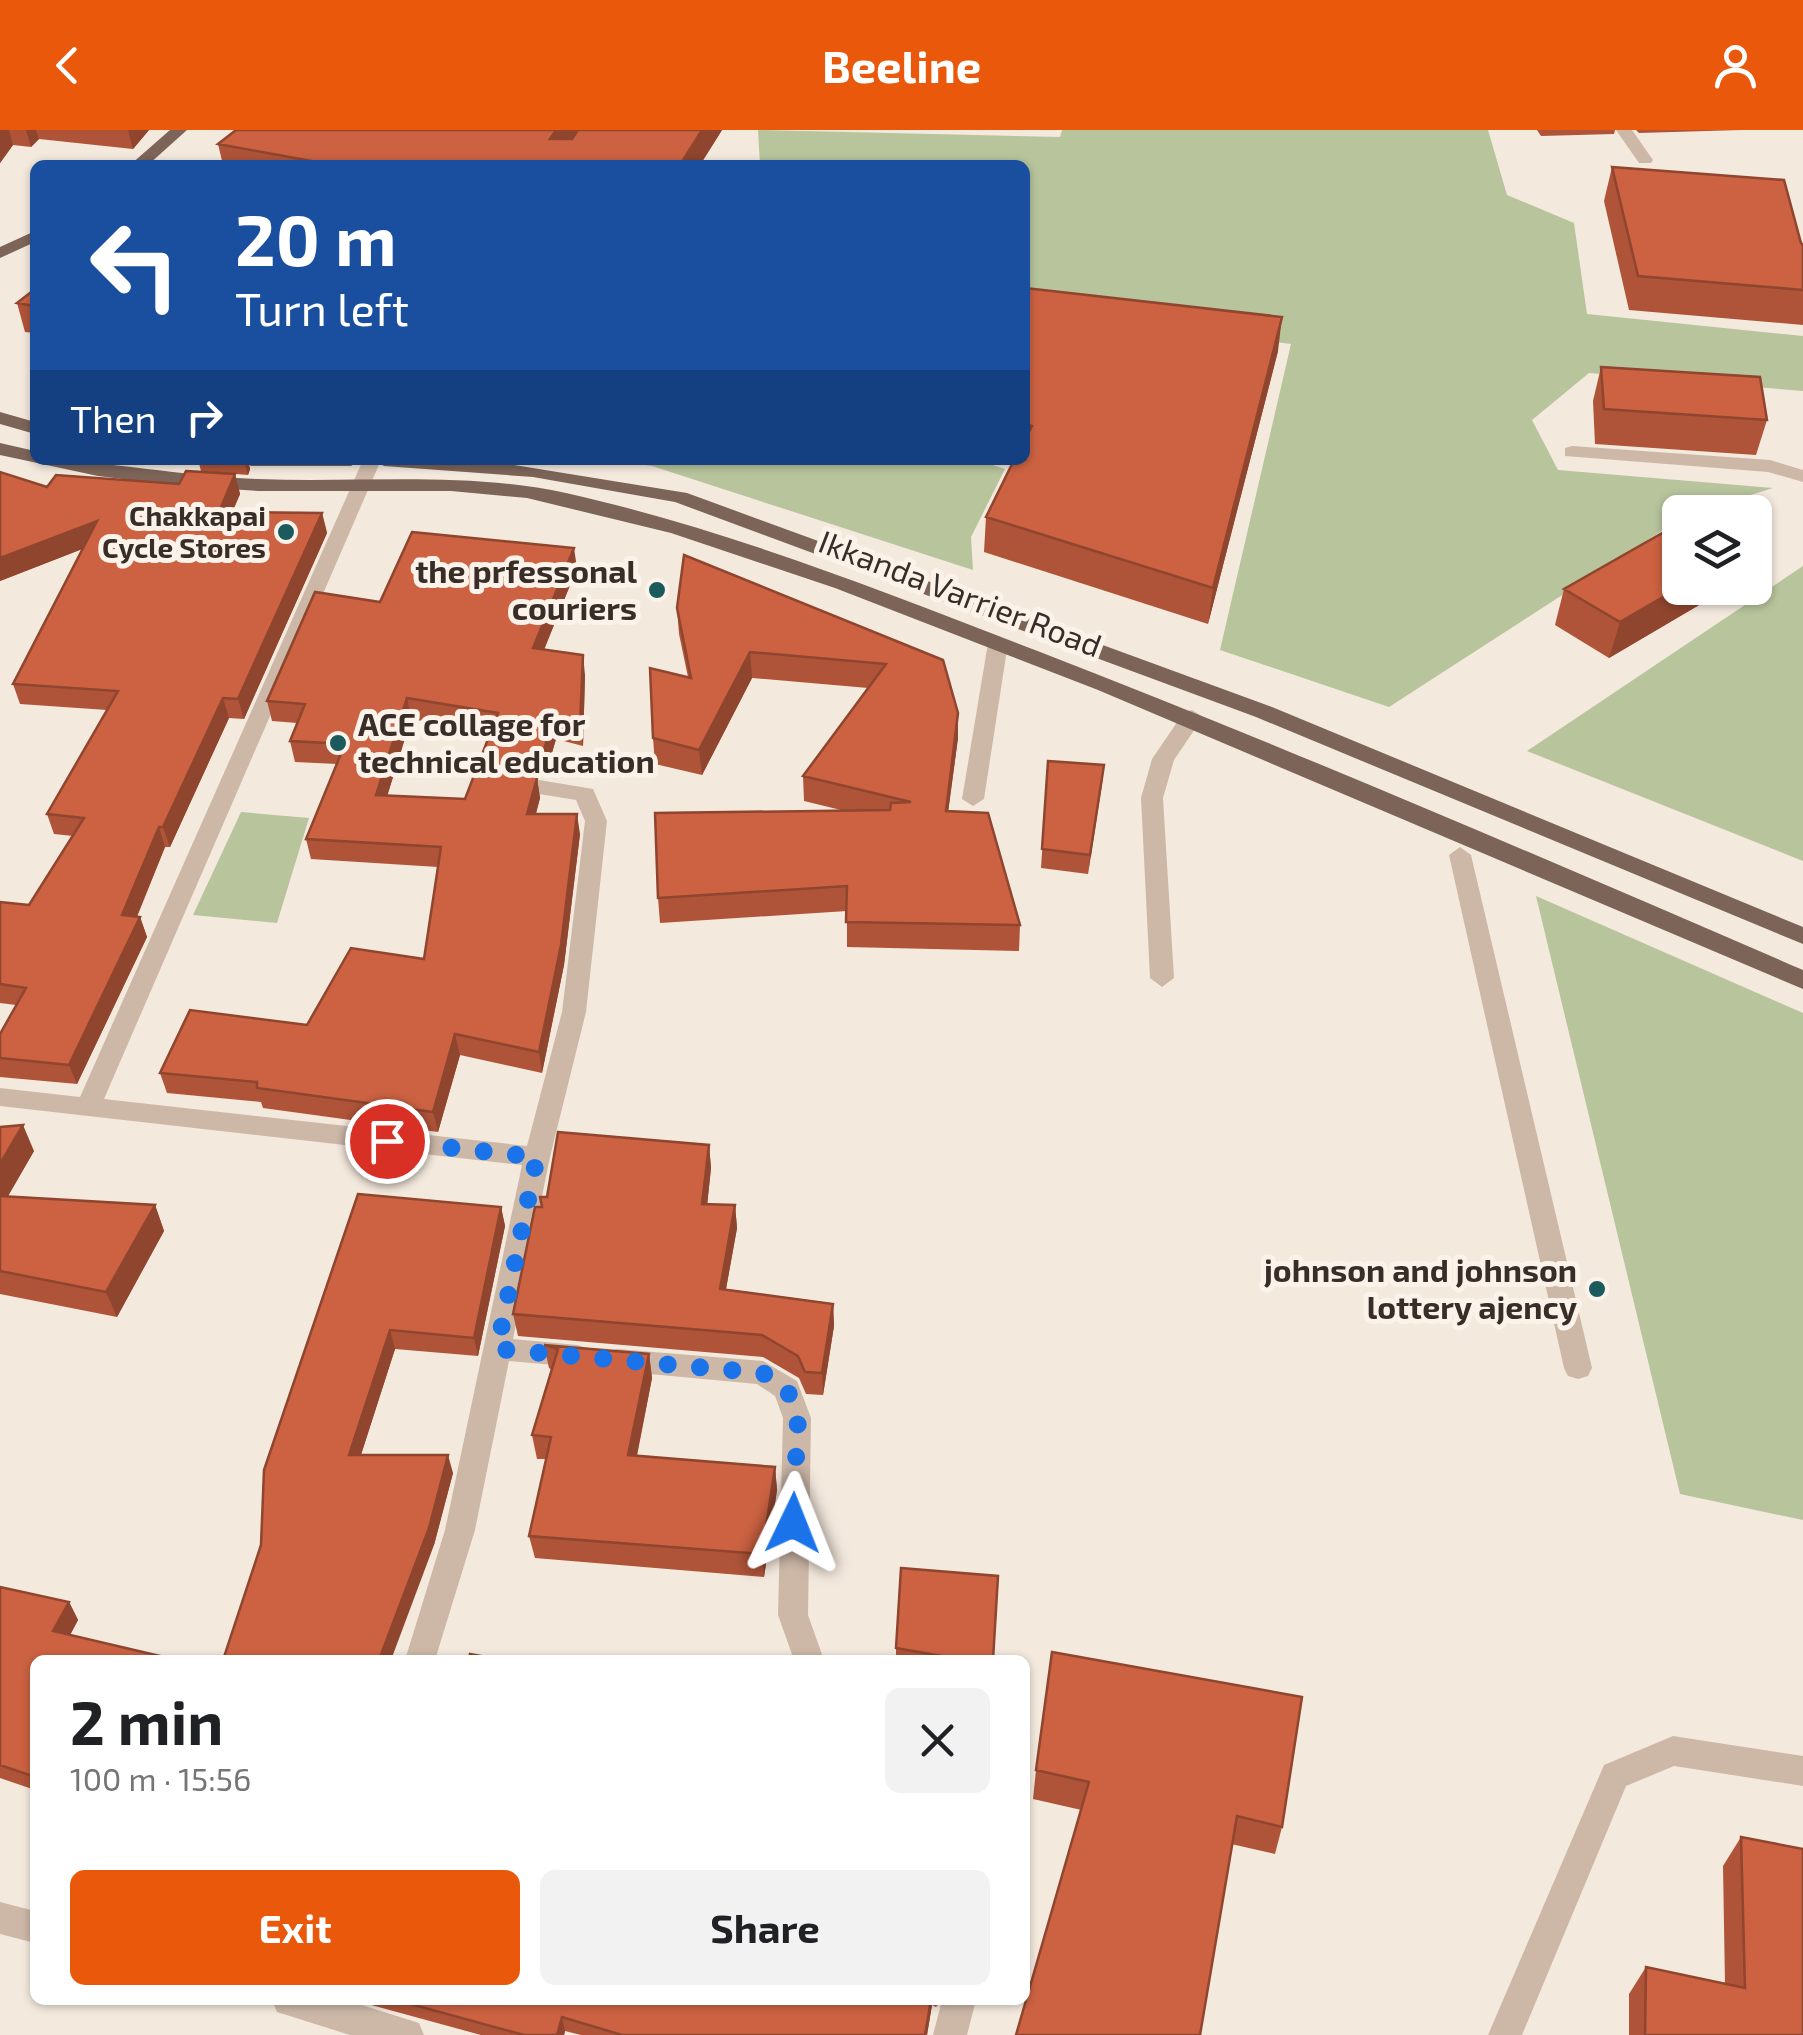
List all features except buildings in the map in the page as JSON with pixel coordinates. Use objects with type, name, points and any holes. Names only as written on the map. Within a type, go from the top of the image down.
[{"type":"main road","points":[[144,160],[179,130]]},
{"type":"main road","points":[[0,254],[30,239]]},
{"type":"main road","points":[[0,418],[30,427]]},
{"type":"main road","points":[[0,449],[30,456]]},
{"type":"main road","name":"Ikkanda Varrier Road","points":[[78,465],[155,477],[259,484],[469,486],[539,495],[655,520],[809,570],[1192,717],[1803,980]]},
{"type":"main road","name":"Ikkanda Varrier Road","points":[[490,465],[581,474],[680,497],[1264,712],[1803,936]]},
{"type":"street","points":[[1624,130],[1645,160]]},
{"type":"street","points":[[1572,452],[1770,466],[1803,476]]},
{"type":"street","points":[[88,1108],[370,465]]},
{"type":"street","points":[[973,799],[998,643]]},
{"type":"street","points":[[1162,978],[1152,798],[1163,759],[1192,717]]},
{"type":"street","points":[[422,1655],[460,1530],[537,1157],[574,1012],[596,821],[586,794],[533,786]]},
{"type":"street","points":[[1460,855],[1578,1368]]},
{"type":"street","points":[[0,1097],[537,1157]]},
{"type":"street","points":[[497,1349],[763,1373],[787,1389],[798,1418],[792,1614],[807,1655]]},
{"type":"street","points":[[1505,2035],[1615,1776],[1673,1752],[1803,1770]]},
{"type":"street","points":[[0,1918],[30,1926]]},
{"type":"street","points":[[306,2005],[407,2035]]},
{"type":"street","points":[[950,2035],[958,2005]]},
{"type":"green space","points":[[758,130],[1060,137],[1062,130],[1488,130],[1507,195],[1574,223],[1587,314],[1803,336],[1803,391],[1589,373],[1532,420],[1558,470],[1773,488],[1751,495],[1662,495],[1662,531],[1389,707],[1220,650],[1291,344],[1030,311],[1030,160],[760,160]]},
{"type":"green space","points":[[646,465],[993,465],[1005,469],[971,537],[973,570]]},
{"type":"green space","points":[[1803,566],[1803,861],[1527,751],[1745,605],[1772,605],[1772,587]]},
{"type":"green space","points":[[241,812],[309,818],[277,923],[193,915]]},
{"type":"green space","points":[[1536,896],[1803,1013],[1803,1520],[1680,1494]]},
{"type":"place","name":"Chakkapai Cycle Stores","points":[[286,532]]},
{"type":"place","name":"the prfessonal couriers","points":[[657,590]]},
{"type":"place","name":"ACE collage for technical education","points":[[338,743]]},
{"type":"place","name":"johnson and johnson lottery ajency","points":[[1597,1289]]},
{"type":"route","points":[[387,1141],[537,1157],[497,1349],[763,1373],[787,1389],[798,1418],[793,1523]]}]
